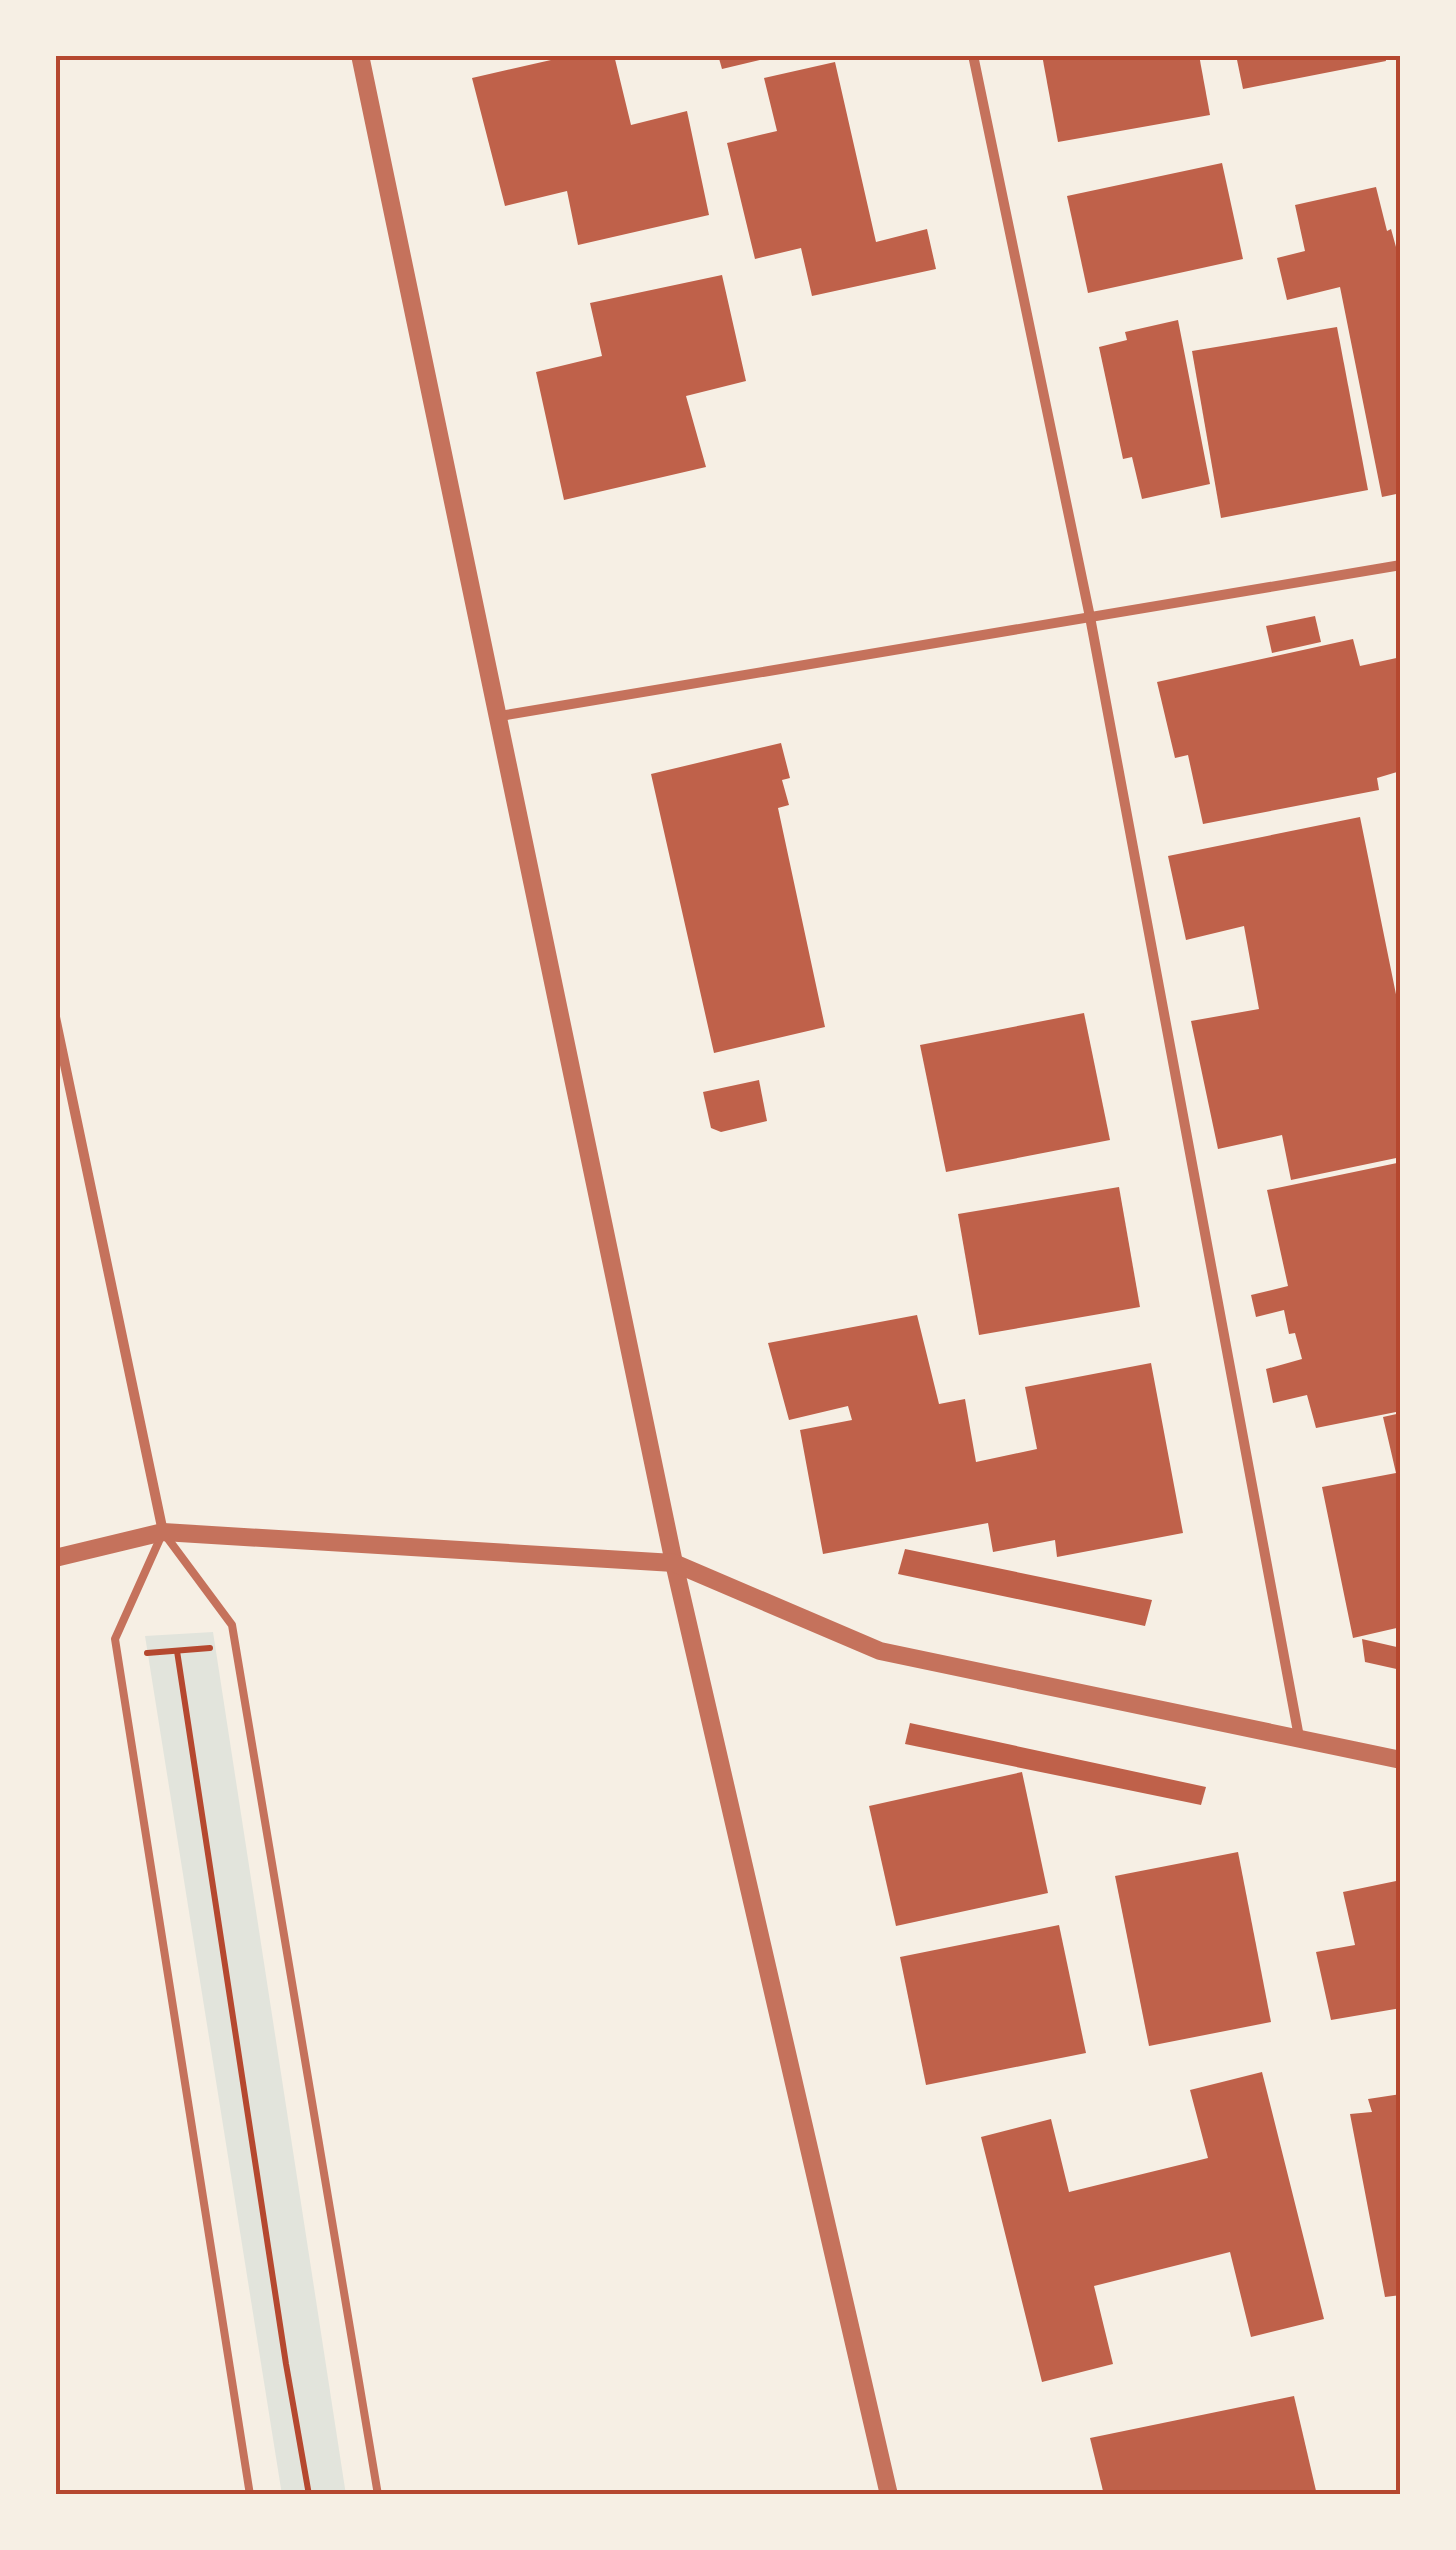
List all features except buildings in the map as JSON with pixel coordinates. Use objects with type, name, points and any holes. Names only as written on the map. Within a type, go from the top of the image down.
[{"type":"street","points":[[360,55],[674,1562],[889,2495]]},
{"type":"street","points":[[972,55],[1090,618],[1299,1737]]},
{"type":"street","points":[[500,716],[1401,565]]},
{"type":"street","points":[[55,1017],[163,1532]]},
{"type":"street","points":[[55,1558],[163,1532],[674,1562],[880,1651],[1401,1760]]},
{"type":"lane","points":[[250,2495],[114,1639],[163,1532],[232,1625],[378,2495]]},
{"type":"path","points":[[147,1653],[216,1647]]},
{"type":"path","points":[[177,1651],[286,2364],[310,2495]]},
{"type":"shaded area","points":[[213,1632],[346,2495],[282,2495],[145,1636]]}]
